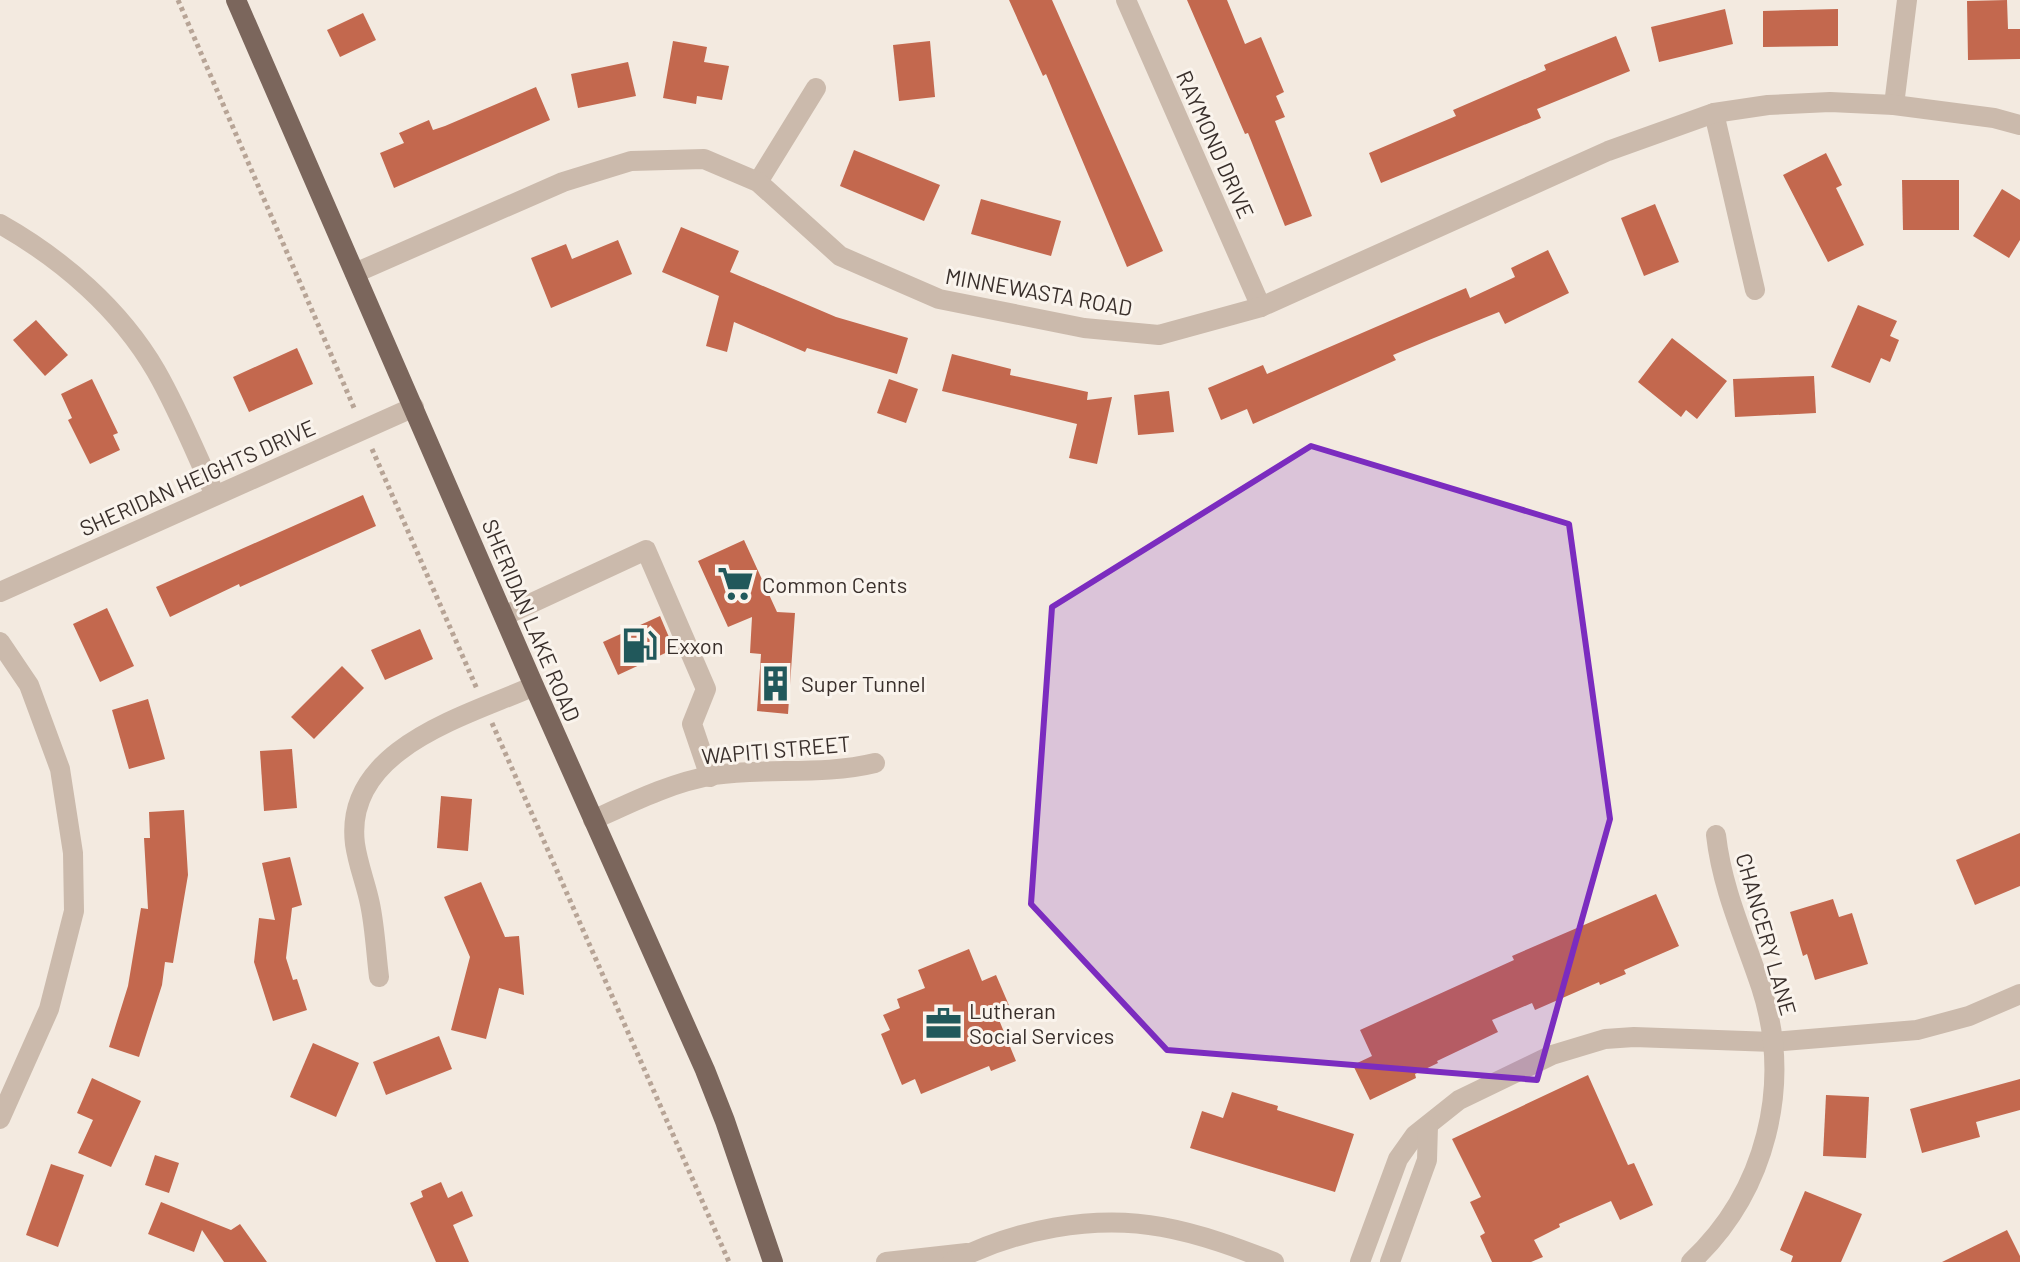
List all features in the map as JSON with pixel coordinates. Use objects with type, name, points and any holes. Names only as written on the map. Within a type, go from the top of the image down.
[{"type":"main road","name":"SHERIDAN LAKE ROAD","points":[[236,0],[534,686],[705,1070],[773,1262]]},
{"type":"street","name":"RAYMOND DRIVE","points":[[1126,0],[1261,307]]},
{"type":"street","points":[[1894,105],[1907,0]]},
{"type":"street","points":[[758,182],[816,88]]},
{"type":"street","name":"MINNEWASTA ROAD","points":[[355,273],[563,182],[631,161],[704,159],[758,182],[840,256],[939,299],[1084,328],[1159,335],[1261,307],[1608,151],[1714,113],[1768,105],[1830,102],[1894,105],[1994,118],[2020,125]]},
{"type":"street","points":[[1714,113],[1755,290]]},
{"type":"street","points":[[0,224],[79,279],[123,324],[156,372],[215,495]]},
{"type":"street","name":"SHERIDAN HEIGHTS DRIVE","points":[[0,592],[414,407]]},
{"type":"street","points":[[504,616],[646,550],[706,689],[692,724],[710,777]]},
{"type":"street","points":[[0,642],[29,685],[60,769],[73,853],[74,911],[49,1009],[0,1119]]},
{"type":"street","points":[[379,977],[370,906],[355,844],[358,808],[376,772],[387,759],[436,729],[534,686]]},
{"type":"street","name":"WAPITI STREET","points":[[593,820],[648,795],[710,777],[836,771],[875,763]]},
{"type":"street","name":"CHANCERY LANE","points":[[1701,1259],[1735,1209],[1760,1164],[1772,1104],[1773,1042],[1762,988],[1728,898],[1716,835]]},
{"type":"street","points":[[1360,1262],[1398,1159],[1415,1135],[1459,1100],[1552,1055],[1605,1039],[1634,1037],[1773,1042],[1933,1027],[1969,1016],[2020,994]]},
{"type":"street","points":[[1390,1262],[1427,1160],[1428,1126]]},
{"type":"street","points":[[886,1262],[966,1259],[1055,1228],[1125,1223],[1162,1227],[1199,1236],[1274,1262]]},
{"type":"path","points":[[178,0],[729,1262]]},
{"type":"highlighted area","points":[[1311,446],[1569,524],[1610,819],[1537,1080],[1167,1050],[1031,904],[1052,607]]},
{"type":"building","points":[[1009,0],[1052,0],[1163,251],[1127,267],[1046,74],[1043,76]]},
{"type":"building","points":[[1187,0],[1227,0],[1245,44],[1261,37],[1284,92],[1276,96],[1285,117],[1275,121],[1312,216],[1285,226],[1248,133],[1245,134]]},
{"type":"building","points":[[2007,0],[2008,29],[2020,29],[2020,59],[1968,60],[1967,1]]},
{"type":"building","points":[[1725,9],[1733,44],[1659,62],[1651,27]]},
{"type":"building","points":[[1838,9],[1838,46],[1763,47],[1763,11]]},
{"type":"building","points":[[363,13],[376,40],[340,57],[327,30]]},
{"type":"building","points":[[1616,36],[1630,71],[1537,109],[1541,118],[1381,183],[1369,153],[1456,116],[1453,110],[1546,70],[1544,65]]},
{"type":"building","points":[[673,41],[707,47],[704,62],[729,66],[722,100],[697,96],[696,104],[663,98]]},
{"type":"building","points":[[930,41],[935,97],[899,101],[893,45]]},
{"type":"building","points":[[628,62],[636,96],[578,108],[571,74]]},
{"type":"building","points":[[536,87],[550,120],[394,188],[380,153],[404,143],[399,133],[429,120],[433,130],[445,126]]},
{"type":"building","points":[[854,150],[940,185],[924,221],[840,186]]},
{"type":"building","points":[[1826,153],[1842,185],[1836,188],[1864,245],[1828,262],[1783,175]]},
{"type":"building","points":[[1902,180],[1959,180],[1959,230],[1903,230]]},
{"type":"building","points":[[2002,189],[2020,200],[2020,240],[2009,258],[1973,236]]},
{"type":"building","points":[[981,199],[1061,221],[1051,256],[971,234]]},
{"type":"building","points":[[1655,204],[1679,262],[1644,276],[1621,218]]},
{"type":"building","points":[[681,227],[739,251],[730,272],[836,317],[908,338],[897,374],[807,348],[805,352],[734,322],[727,352],[706,346],[719,296],[662,272]]},
{"type":"building","points":[[618,240],[632,274],[551,308],[531,258],[566,244],[572,259]]},
{"type":"building","points":[[1548,250],[1569,293],[1505,324],[1499,312],[1429,340],[1393,355],[1396,360],[1253,424],[1247,409],[1221,420],[1208,388],[1263,365],[1267,374],[1466,288],[1470,298],[1515,277],[1511,268]]},
{"type":"building","points":[[1858,305],[1897,321],[1890,336],[1899,340],[1890,362],[1881,358],[1870,383],[1831,367]]},
{"type":"building","points":[[36,320],[68,355],[45,376],[13,340]]},
{"type":"building","points":[[1672,338],[1727,381],[1697,419],[1686,410],[1681,417],[1638,382]]},
{"type":"building","points":[[297,348],[313,384],[249,412],[233,377]]},
{"type":"building","points":[[952,354],[1011,369],[1010,375],[1088,392],[1087,400],[1112,397],[1097,464],[1069,458],[1077,424],[942,391]]},
{"type":"building","points":[[1814,376],[1816,413],[1735,417],[1733,379]]},
{"type":"building","points":[[92,379],[118,433],[113,435],[120,450],[90,464],[68,420],[72,418],[61,394]]},
{"type":"building","points":[[889,379],[918,389],[906,423],[877,413]]},
{"type":"building","points":[[1169,391],[1174,432],[1138,435],[1134,395]]},
{"type":"building","points":[[363,495],[376,526],[170,617],[156,587]]},
{"type":"building","points":[[744,540],[777,612],[795,613],[788,714],[757,711],[761,654],[750,653],[752,617],[728,627],[698,561]]},
{"type":"building","points":[[107,608],[134,666],[100,682],[73,624]]},
{"type":"building","name":"Exxon","points":[[660,616],[674,649],[618,675],[603,642]]},
{"type":"building","points":[[420,629],[433,659],[385,680],[371,650]]},
{"type":"building","points":[[342,666],[364,688],[314,739],[291,717]]},
{"type":"building","points":[[148,699],[165,759],[129,769],[112,710]]},
{"type":"building","points":[[292,749],[297,808],[264,811],[260,751]]},
{"type":"building","points":[[441,796],[472,799],[468,851],[437,848]]},
{"type":"building","points":[[184,810],[188,875],[173,963],[165,962],[162,985],[139,1057],[109,1047],[128,986],[141,908],[148,909],[144,838],[150,838],[149,812]]},
{"type":"building","points":[[2020,833],[2020,886],[1975,905],[1956,860]]},
{"type":"building","points":[[290,857],[302,905],[292,908],[286,958],[307,1010],[273,1021],[254,962],[259,918],[275,920],[262,863]]},
{"type":"building","points":[[481,882],[505,937],[519,936],[524,995],[499,988],[486,1039],[451,1030],[470,957],[444,897]]},
{"type":"building","points":[[1656,894],[1679,946],[1624,970],[1626,974],[1600,985],[1599,982],[1535,1010],[1532,1003],[1492,1020],[1498,1032],[1437,1061],[1415,1074],[1416,1078],[1370,1100],[1353,1065],[1372,1056],[1360,1030],[1514,960],[1512,956]]},
{"type":"building","points":[[1833,899],[1839,917],[1852,913],[1868,964],[1815,980],[1807,954],[1803,956],[1790,912]]},
{"type":"building","name":"Lutheran Social Services","points":[[969,949],[982,981],[996,975],[1011,1010],[997,1015],[1016,1061],[991,1071],[989,1066],[921,1094],[915,1079],[902,1085],[881,1034],[890,1030],[883,1015],[900,1008],[897,999],[925,988],[918,970]]},
{"type":"building","points":[[439,1036],[452,1069],[386,1095],[373,1062]]},
{"type":"building","points":[[313,1043],[359,1063],[336,1117],[290,1097]]},
{"type":"building","points":[[1588,1075],[1628,1165],[1634,1163],[1653,1205],[1620,1220],[1611,1201],[1559,1224],[1560,1227],[1534,1240],[1543,1257],[1531,1262],[1492,1262],[1480,1236],[1485,1233],[1470,1202],[1481,1197],[1452,1139]]},
{"type":"building","points":[[92,1078],[141,1101],[111,1167],[78,1153],[93,1120],[77,1113]]},
{"type":"building","points":[[2020,1079],[2020,1110],[1976,1122],[1980,1137],[1922,1153],[1910,1109]]},
{"type":"building","points":[[1232,1092],[1354,1134],[1335,1192],[1190,1148],[1202,1111],[1223,1118]]},
{"type":"building","points":[[1826,1095],[1869,1097],[1866,1158],[1823,1156]]},
{"type":"building","points":[[155,1155],[179,1163],[169,1193],[145,1185]]},
{"type":"building","points":[[51,1164],[84,1175],[58,1247],[26,1235]]},
{"type":"building","points":[[441,1182],[448,1198],[462,1191],[473,1216],[453,1225],[469,1262],[436,1262],[410,1203],[423,1197],[421,1191]]},
{"type":"building","points":[[1805,1191],[1862,1214],[1841,1262],[1791,1262],[1793,1256],[1780,1250]]},
{"type":"building","points":[[161,1202],[231,1230],[240,1224],[267,1262],[224,1262],[202,1230],[194,1252],[148,1234]]},
{"type":"building","points":[[2007,1230],[2020,1262],[1942,1262]]},
{"type":"place","name":"Common Cents","points":[[736,584]]},
{"type":"place","name":"Exxon","points":[[640,645]]},
{"type":"place","name":"Super Tunnel","points":[[775,683]]},
{"type":"place","name":"Lutheran Social Services","points":[[943,1023]]}]
